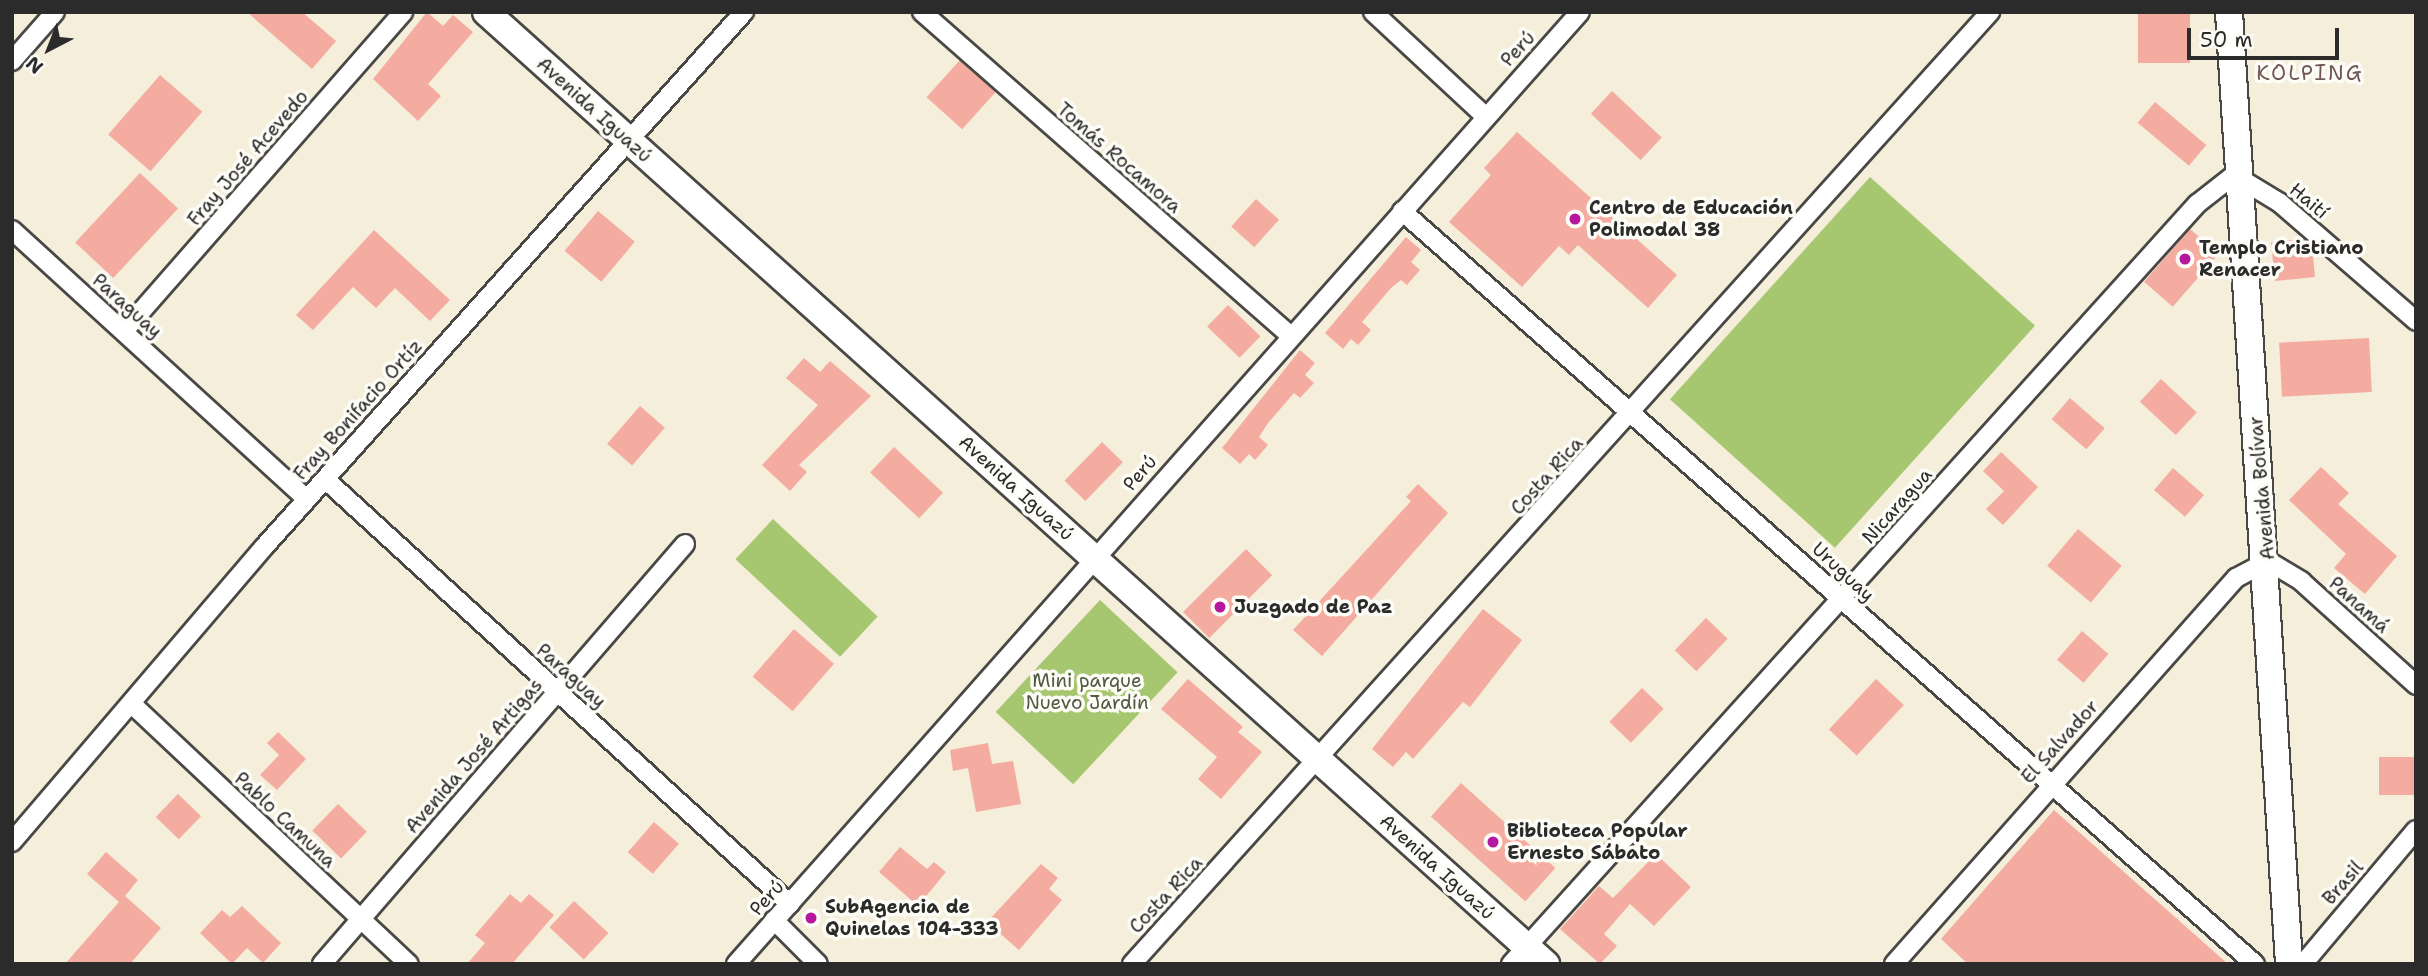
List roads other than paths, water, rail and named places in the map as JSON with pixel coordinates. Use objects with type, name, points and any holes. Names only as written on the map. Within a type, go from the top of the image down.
[{"type":"main road","name":"Avenida Iguazú","points":[[486,12],[1318,761],[1518,955],[1546,964]]},
{"type":"main road","name":"Avenida Bolívar","points":[[2229,12],[2234,175],[2268,562],[2289,964]]},
{"type":"street","points":[[12,61],[55,12]]},
{"type":"street","name":"Fray José Acevedo","points":[[124,331],[403,12]]},
{"type":"street","name":"Fray Bonifacio Ortíz","points":[[12,842],[134,706],[307,499],[626,139],[744,12]]},
{"type":"street","name":"Tomás Rocamora","points":[[922,12],[1289,334]]},
{"type":"street","points":[[1373,12],[1484,116]]},
{"type":"street","name":"Perú","points":[[736,964],[1289,334],[1580,12]]},
{"type":"street","name":"Costa Rica","points":[[1132,964],[1633,412],[1990,12]]},
{"type":"street","name":"Haití","points":[[2234,175],[2280,203],[2416,321]]},
{"type":"street","name":"Nicaragua","points":[[1518,955],[2197,204],[2234,175]]},
{"type":"street","name":"Uruguay","points":[[1402,211],[1633,412],[1841,600],[2255,964]]},
{"type":"street","name":"Paraguay","points":[[12,230],[307,499]]},
{"type":"street","name":"Paraguay","points":[[325,479],[790,904]]},
{"type":"street","name":"Avenida José Artigas","points":[[322,964],[685,544]]},
{"type":"street","name":"Panamá","points":[[2268,562],[2301,581],[2416,685]]},
{"type":"street","name":"El Salvador","points":[[1894,964],[2050,784],[2236,578],[2268,562]]},
{"type":"street","name":"Pablo Camuna","points":[[134,706],[409,964]]},
{"type":"street","name":"Brasil","points":[[2303,964],[2416,830]]},
{"type":"street","points":[[774,920],[818,964]]},
{"type":"place","name":"Centro de Educación Polimodal 38","points":[[1575,219]]},
{"type":"place","name":"Templo Cristiano Renacer","points":[[2185,259]]},
{"type":"place","name":"Juzgado de Paz","points":[[1220,607]]},
{"type":"place","name":"Biblioteca Popular Ernesto Sábato","points":[[1493,842]]},
{"type":"place","name":"SubAgencia de Quinelas 104-333","points":[[811,918]]},
{"type":"district","name":"KOLPING","points":[[2310,73]]},
{"type":"park label","name":"Mini parque Nuevo Jardín","points":[[1087,692]]}]
